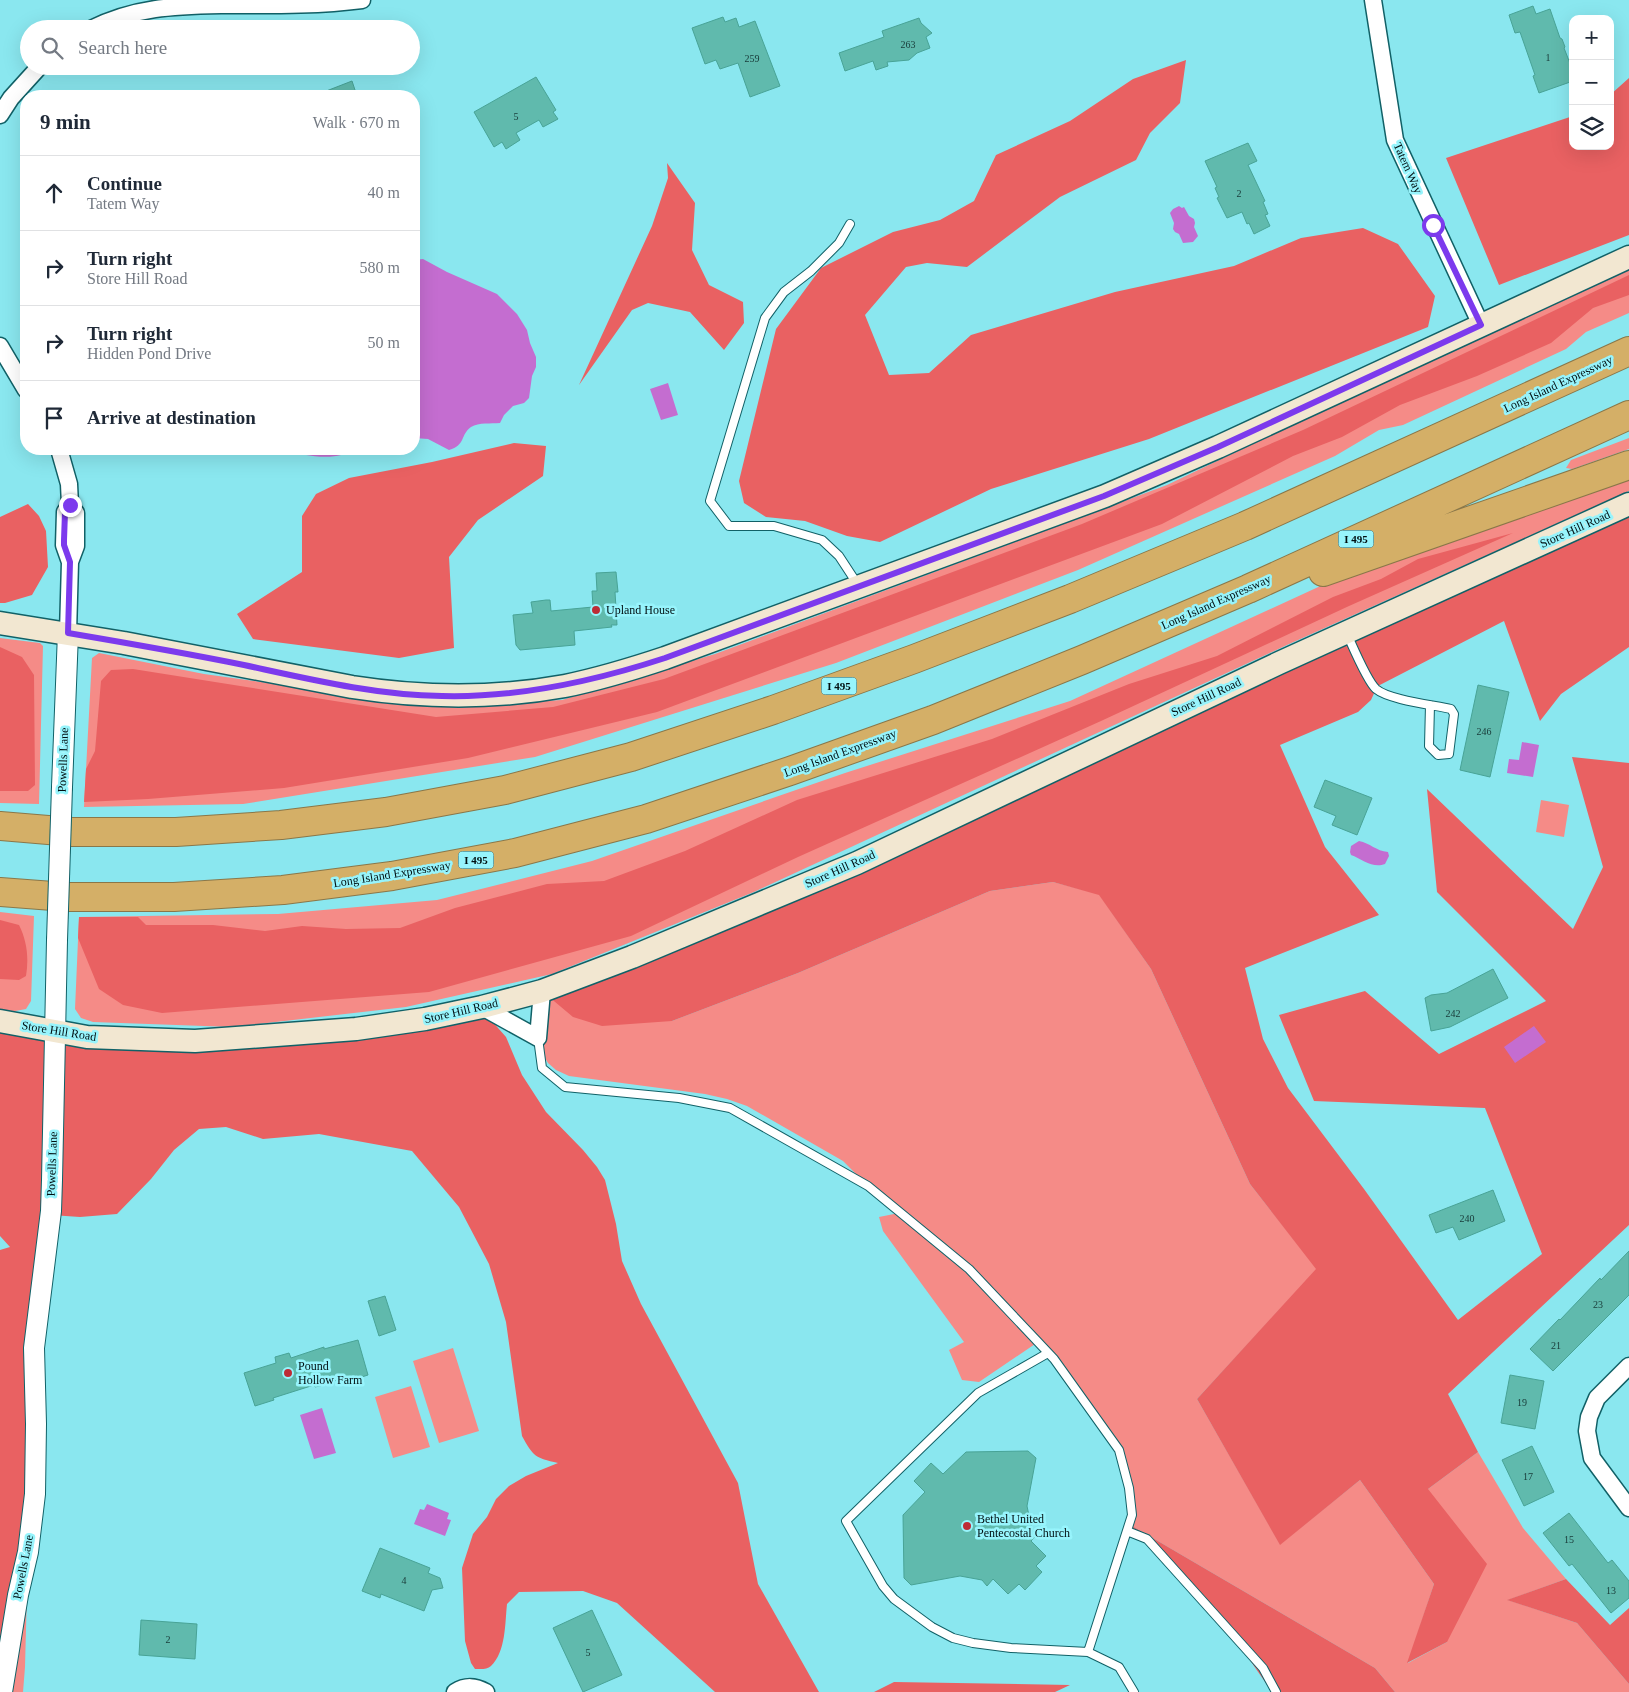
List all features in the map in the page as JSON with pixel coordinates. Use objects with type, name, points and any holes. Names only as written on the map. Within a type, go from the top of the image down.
[{"type":"highway","name":"Long Island Expressway","points":[[0,826],[72,832],[176,832],[280,825],[386,812],[505,790],[632,756],[773,710],[1070,599],[1245,526],[1629,351]]},
{"type":"highway","name":"Long Island Expressway","points":[[0,892],[66,897],[174,897],[283,890],[392,876],[515,853],[646,819],[790,771],[932,720],[1082,660],[1248,589],[1629,415]]},
{"type":"highway","points":[[1082,660],[1390,548],[1629,464]]},
{"type":"main road","points":[[0,623],[197,656],[368,690],[442,696],[496,694],[565,686],[631,669],[704,644],[1046,518],[1161,472],[1629,257]]},
{"type":"main road","name":"Store Hill Road","points":[[0,1021],[87,1037],[196,1041],[356,1029],[425,1019],[482,1007],[542,991],[632,957],[857,863],[1090,751],[1629,504]]},
{"type":"street","points":[[112,20],[157,8],[326,4],[362,0]]},
{"type":"street","name":"Tatem Way","points":[[1373,0],[1395,140],[1481,325]]},
{"type":"street","points":[[0,115],[5,95],[29,75]]},
{"type":"street","points":[[0,346],[20,380]]},
{"type":"street","points":[[61,455],[69,484],[70,505],[76,513],[76,546],[70,562],[68,633]]},
{"type":"street","name":"Powells Lane","points":[[2,1692],[18,1595],[28,1552],[35,1494],[34,1348],[51,1203],[54,1030],[68,633]]},
{"type":"street","points":[[482,1007],[538,1038],[542,991]]},
{"type":"street","points":[[1629,1366],[1598,1398],[1589,1417],[1587,1431],[1592,1458],[1629,1508]]},
{"type":"street","points":[[455,1692],[469,1686],[478,1687],[486,1692]]},
{"type":"lane","points":[[850,224],[839,243],[811,271],[784,292],[765,318],[710,501],[729,526],[774,526],[822,540],[839,556],[859,587]]},
{"type":"lane","points":[[1346,633],[1370,681],[1376,689],[1389,696],[1451,709],[1454,714],[1448,754],[1438,755],[1429,746],[1430,705]]},
{"type":"lane","points":[[538,1038],[542,1068],[565,1087],[679,1098],[730,1108],[868,1186],[970,1269],[1048,1353],[1119,1450],[1129,1488],[1132,1515],[1088,1652]]},
{"type":"lane","points":[[1048,1353],[978,1393],[846,1521],[883,1586],[894,1599],[932,1627],[953,1638],[973,1643],[1011,1648],[1088,1652],[1119,1667],[1134,1692]]},
{"type":"lane","points":[[1127,1532],[1147,1539],[1263,1668],[1276,1692]]},
{"type":"shaded area","points":[[1186,60],[1180,103],[1150,133],[1136,160],[1060,197],[967,267],[927,263],[906,267],[865,315],[889,375],[929,373],[971,335],[1115,292],[1234,266],[1301,238],[1363,228],[1398,244],[1435,296],[1428,327],[1149,439],[991,489],[880,542],[847,536],[805,521],[766,517],[744,503],[739,481],[776,329],[821,268],[893,232],[940,220],[974,201],[996,155],[1070,121],[1133,79]]},
{"type":"shaded area","points":[[1629,78],[1629,235],[1499,285],[1446,158],[1569,117],[1569,150],[1614,150],[1614,91]]},
{"type":"shaded area","points":[[667,163],[695,203],[692,250],[709,285],[743,302],[744,323],[724,350],[690,312],[648,303],[632,310],[579,385],[652,226],[668,178]]},
{"type":"shaded area","points":[[1179,206],[1184,207],[1189,216],[1194,219],[1194,227],[1198,236],[1193,242],[1183,243],[1179,234],[1173,229],[1174,223],[1170,213]]},
{"type":"shaded area","points":[[420,259],[423,259],[497,294],[517,314],[527,330],[536,357],[536,367],[532,376],[529,398],[524,403],[513,406],[504,415],[500,423],[474,425],[465,433],[461,443],[449,450],[428,439],[420,438]]},
{"type":"shaded area","points":[[1629,266],[1629,313],[1586,332],[1566,349],[1403,425],[1379,430],[1335,456],[1078,570],[836,663],[535,757],[243,804],[84,807],[92,658],[99,653],[204,674],[438,707],[562,700],[715,654],[1167,485],[1494,328]]},
{"type":"shaded area","points":[[1629,275],[1629,295],[1593,308],[1551,343],[1477,376],[1400,405],[1342,437],[1293,456],[1162,524],[657,712],[468,758],[284,788],[84,802],[86,769],[95,751],[101,681],[111,670],[133,669],[436,717],[553,707],[664,679],[1082,524],[1303,430]]},
{"type":"shaded area","points":[[668,383],[678,415],[661,420],[650,389]]},
{"type":"shaded area","points":[[1629,438],[1629,449],[1572,469],[1566,468],[1571,460]]},
{"type":"shaded area","points":[[514,443],[546,446],[543,476],[478,520],[449,557],[454,648],[399,658],[253,639],[237,614],[302,572],[302,516],[316,494],[349,478],[432,462]]},
{"type":"shaded area","points":[[306,455],[342,455],[329,457]]},
{"type":"shaded area","points":[[1629,476],[1629,491],[1287,645],[754,892],[552,974],[406,1007],[232,1027],[93,1022],[81,1018],[75,1009],[79,917],[278,914],[437,900],[592,861],[845,773],[1070,701],[1327,583]]},
{"type":"shaded area","points":[[28,504],[39,516],[46,531],[48,567],[32,595],[0,603],[0,517]]},
{"type":"shaded area","points":[[1629,504],[1629,647],[1561,694],[1540,721],[1504,621],[1374,688],[1376,689],[1371,700],[1358,712],[1280,745],[1325,847],[1379,915],[1245,968],[1263,1039],[1288,1088],[1364,1189],[1458,1320],[1542,1254],[1485,1108],[1314,1101],[1279,1015],[1365,991],[1439,1054],[1546,1001],[1437,892],[1427,789],[1573,929],[1603,867],[1572,757],[1629,763],[1629,1225],[1448,1394],[1478,1452],[1428,1489],[1487,1564],[1447,1642],[1407,1663],[1434,1584],[1360,1480],[1280,1545],[1197,1399],[1316,1269],[1250,1184],[1151,969],[1099,895],[1053,882],[990,891],[798,973],[672,1021],[602,1026],[573,1017],[542,991],[559,985]]},
{"type":"shaded area","points":[[1513,533],[798,857],[631,936],[429,992],[162,1013],[123,1005],[99,989],[78,938],[79,917],[138,917],[146,925],[213,925],[265,931],[302,926],[346,929],[400,928],[455,908],[547,884],[604,881],[685,851],[797,800],[992,739],[1129,684],[1217,656],[1333,597],[1381,579],[1418,559]]},
{"type":"shaded area","points":[[0,638],[40,643],[43,646],[39,804],[0,803]]},
{"type":"shaded area","points":[[0,647],[22,657],[34,675],[35,785],[28,791],[0,791]]},
{"type":"shaded area","points":[[1522,742],[1539,745],[1533,777],[1507,773],[1509,759],[1519,760]]},
{"type":"shaded area","points":[[1541,800],[1569,805],[1564,837],[1536,832]]},
{"type":"shaded area","points":[[1359,841],[1388,852],[1389,856],[1385,864],[1372,864],[1351,855],[1351,846]]},
{"type":"shaded area","points":[[1053,882],[1099,894],[1151,969],[1250,1184],[1317,1269],[1197,1399],[1280,1544],[1360,1480],[1434,1584],[1408,1663],[1447,1642],[1428,1489],[1478,1452],[1523,1528],[1566,1579],[1508,1600],[1577,1623],[1629,1684],[1629,1692],[1395,1692],[1375,1668],[1127,1523],[1132,1495],[1113,1446],[1038,1342],[979,1382],[962,1380],[949,1350],[964,1342],[883,1231],[879,1217],[899,1213],[843,1161],[747,1106],[705,1094],[569,1076],[556,1070],[548,1063],[542,1053],[542,991],[556,1001],[672,1021],[798,973],[990,891]]},
{"type":"shaded area","points":[[0,912],[34,916],[31,1001],[26,1009],[10,1012],[0,1009]]},
{"type":"shaded area","points":[[0,920],[19,925],[24,937],[27,950],[27,969],[26,976],[19,980],[0,979]]},
{"type":"shaded area","points":[[484,1012],[506,1037],[522,1075],[546,1112],[583,1150],[605,1180],[616,1224],[622,1261],[641,1304],[738,1483],[758,1584],[819,1692],[715,1692],[617,1603],[583,1591],[519,1592],[507,1604],[504,1637],[496,1660],[488,1668],[475,1669],[471,1663],[465,1641],[462,1568],[473,1534],[487,1517],[496,1499],[509,1486],[526,1476],[558,1463],[539,1458],[532,1452],[522,1436],[506,1322],[489,1264],[459,1207],[412,1151],[319,1134],[263,1139],[226,1127],[199,1129],[174,1150],[151,1179],[117,1214],[80,1217],[51,1215],[35,1494],[0,1657],[0,1250],[10,1247],[0,1236],[0,1021],[87,1037]]},
{"type":"shaded area","points":[[1534,1026],[1546,1042],[1515,1063],[1504,1047]]},
{"type":"shaded area","points":[[453,1348],[479,1431],[439,1443],[413,1361]]},
{"type":"shaded area","points":[[411,1386],[430,1447],[393,1458],[375,1397]]},
{"type":"shaded area","points":[[322,1408],[336,1453],[314,1459],[300,1415]]},
{"type":"shaded area","points":[[427,1504],[449,1513],[447,1519],[451,1520],[445,1536],[414,1524],[420,1509],[424,1510]]},
{"type":"shaded area","points":[[1127,1523],[1375,1668],[1395,1692],[1272,1692],[1236,1640],[1185,1578]]},
{"type":"shaded area","points":[[28,1552],[23,1692],[0,1692]]},
{"type":"shaded area","points":[[1566,1579],[1610,1625],[1629,1608],[1629,1684],[1577,1623],[1507,1600]]},
{"type":"shaded area","points":[[894,1682],[1070,1685],[1055,1692],[874,1692]]},
{"type":"building","points":[[1533,6],[1536,14],[1550,9],[1569,61],[1569,82],[1539,93],[1533,76],[1535,75],[1520,32],[1515,33],[1509,15]]},
{"type":"building","points":[[723,17],[725,22],[736,18],[739,27],[755,21],[780,86],[750,97],[738,63],[720,69],[716,60],[705,64],[692,28]]},
{"type":"building","points":[[919,18],[921,23],[932,33],[926,37],[930,48],[917,53],[909,60],[887,62],[888,66],[876,70],[873,61],[845,71],[839,53],[884,37],[882,31]]},
{"type":"building","points":[[536,77],[556,110],[553,112],[558,119],[543,127],[539,120],[516,133],[520,140],[506,149],[502,142],[494,147],[474,112]]},
{"type":"building","points":[[352,81],[355,90],[329,90]]},
{"type":"building","points":[[1248,143],[1257,161],[1248,165],[1265,201],[1263,202],[1268,214],[1265,215],[1270,226],[1254,234],[1242,212],[1227,218],[1217,198],[1219,197],[1215,188],[1217,187],[1205,161]]},
{"type":"building","name":"Upland House","points":[[616,572],[618,592],[615,592],[617,625],[574,631],[575,645],[520,650],[516,645],[513,615],[533,613],[531,602],[546,600],[550,600],[551,611],[593,607],[592,591],[597,591],[596,573]]},
{"type":"building","points":[[1478,685],[1509,692],[1490,777],[1460,770]]},
{"type":"building","points":[[1325,780],[1372,798],[1357,835],[1332,825],[1336,816],[1314,807]]},
{"type":"building","points":[[1493,969],[1508,998],[1450,1027],[1431,1031],[1425,998],[1431,995],[1447,993]]},
{"type":"building","points":[[1493,1190],[1505,1221],[1459,1240],[1453,1227],[1436,1233],[1429,1215]]},
{"type":"building","points":[[1629,1251],[1629,1295],[1553,1371],[1530,1349]]},
{"type":"building","points":[[385,1296],[396,1330],[379,1336],[368,1301]]},
{"type":"building","name":"Pound Hollow Farm","points":[[358,1340],[368,1375],[349,1381],[347,1376],[323,1385],[315,1387],[314,1385],[273,1398],[274,1400],[255,1406],[244,1373],[276,1363],[275,1357],[289,1353],[291,1358],[324,1347],[324,1349]]},
{"type":"building","points":[[1510,1375],[1544,1381],[1535,1429],[1501,1423]]},
{"type":"building","points":[[1532,1446],[1554,1492],[1524,1506],[1502,1460]]},
{"type":"building","name":"Bethel United Pentecostal Church","points":[[1028,1451],[1036,1458],[1027,1506],[1032,1530],[1037,1535],[1031,1541],[1046,1556],[1036,1566],[1042,1572],[1025,1590],[1019,1584],[1008,1594],[993,1579],[987,1586],[982,1580],[960,1576],[911,1585],[904,1578],[903,1515],[925,1492],[914,1481],[931,1463],[943,1474],[966,1452]]},
{"type":"building","points":[[1569,1513],[1608,1563],[1612,1560],[1629,1581],[1629,1598],[1611,1613],[1572,1564],[1569,1566],[1543,1533]]},
{"type":"building","points":[[380,1548],[430,1568],[428,1573],[440,1578],[443,1588],[432,1590],[424,1611],[381,1594],[380,1598],[362,1591]]},
{"type":"building","points":[[592,1610],[622,1675],[583,1692],[553,1628]]},
{"type":"building","points":[[141,1620],[197,1624],[195,1659],[139,1655]]},
{"type":"place","name":"Upland House","points":[[596,610]]},
{"type":"place","name":"Pound Hollow Farm","points":[[288,1373]]},
{"type":"place","name":"Bethel United Pentecostal Church","points":[[967,1526]]},
{"type":"route","points":[[70,505],[65,512],[64,540],[70,562],[68,633],[384,692],[413,695],[469,696],[565,686],[665,658],[1104,496],[1218,447],[1481,325],[1433,225]]}]
